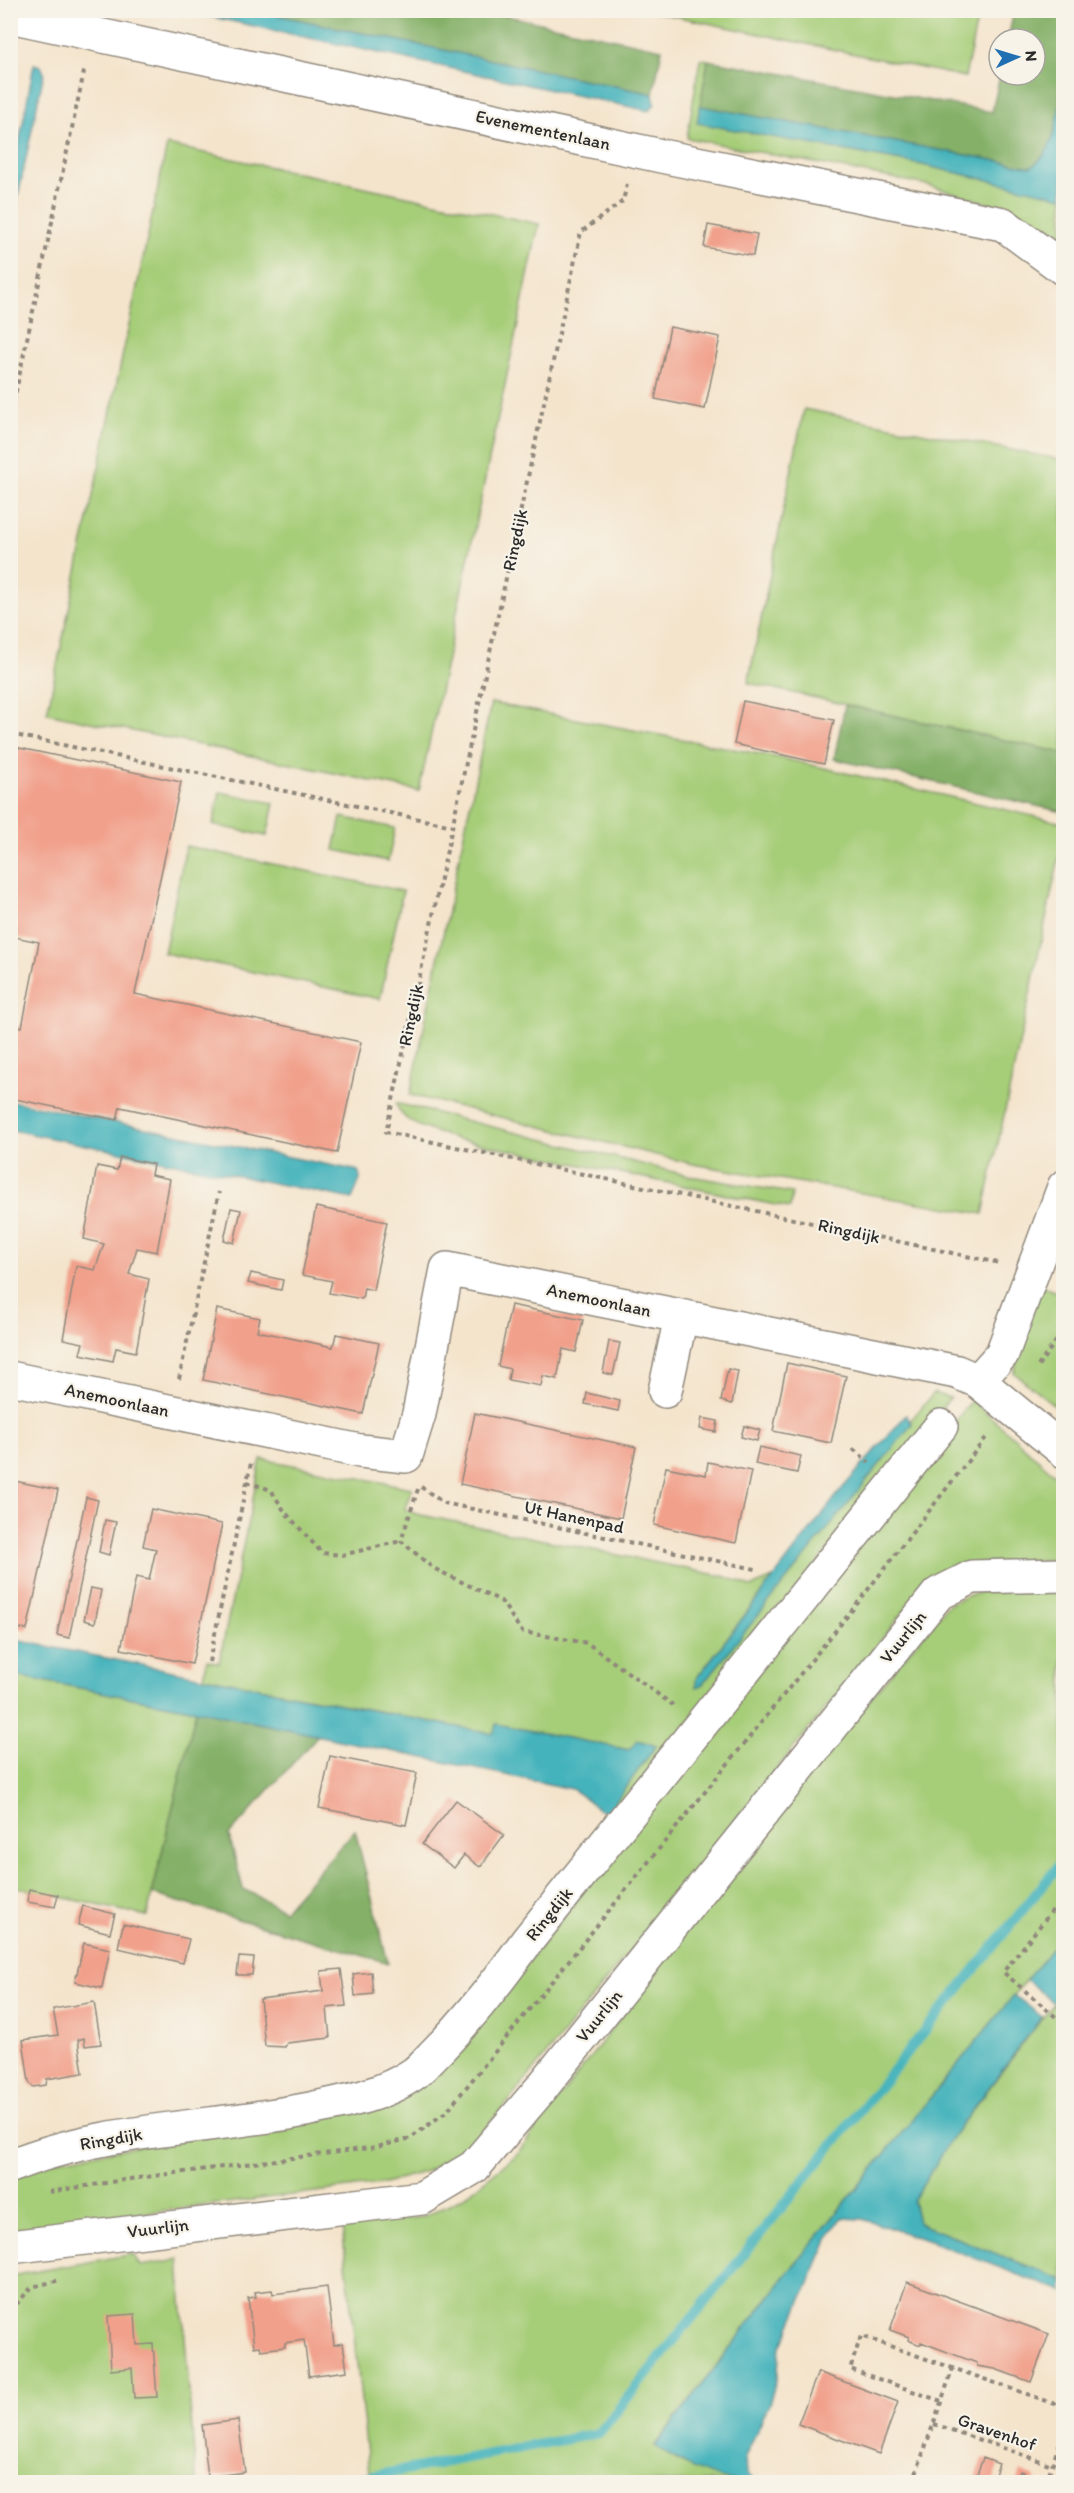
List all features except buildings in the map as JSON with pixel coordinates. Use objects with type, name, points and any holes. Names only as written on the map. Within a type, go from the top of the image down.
[{"type":"street","name":"Evenementenlaan","points":[[10,16],[634,150],[1003,224],[1064,269]]},
{"type":"street","points":[[978,1381],[1002,1354],[1064,1187]]},
{"type":"street","name":"Anemoonlaan","points":[[10,1378],[360,1450],[406,1456],[419,1414],[447,1269],[957,1372],[978,1381],[1064,1451]]},
{"type":"street","points":[[665,1391],[681,1317]]},
{"type":"street","name":"Ringdijk","points":[[10,2166],[45,2152],[126,2135],[264,2118],[369,2097],[413,2075],[450,2039],[499,1980],[940,1425]]},
{"type":"street","name":"Vuurlijn","points":[[10,2247],[422,2198],[474,2167],[554,2073],[938,1594],[972,1576],[1064,1575]]},
{"type":"path","points":[[10,419],[92,34]]},
{"type":"path","name":"Ringdijk","points":[[634,150],[623,201],[581,232],[386,1132],[1032,1270]]},
{"type":"path","points":[[10,734],[453,826]]},
{"type":"path","points":[[172,1411],[219,1192]]},
{"type":"path","points":[[209,1662],[258,1428]]},
{"type":"path","points":[[247,1482],[271,1490],[285,1512],[322,1553],[342,1555],[400,1541],[433,1568],[501,1601],[522,1632],[588,1643],[700,1726]]},
{"type":"path","name":"Ut Hanenpad","points":[[400,1541],[420,1485],[444,1503],[760,1570]]},
{"type":"path","points":[[1064,1896],[1003,1972],[1064,2024]]},
{"type":"path","name":"Gravenhof","points":[[941,2401],[850,2369],[861,2336],[1064,2407]]},
{"type":"path","name":"Gravenhof","points":[[913,2482],[953,2368]]},
{"type":"path","name":"Gravenhof","points":[[934,2424],[1052,2465]]},
{"type":"path","name":"Gravenhof","points":[[1046,2482],[1064,2431]]},
{"type":"green space","points":[[257,11],[484,11],[662,49],[653,94]]},
{"type":"green space","points":[[650,11],[979,11],[965,77]]},
{"type":"green space","points":[[1014,11],[1063,11],[1062,95],[1058,118],[1044,155],[1031,167],[700,106],[708,60],[992,112],[997,87],[1047,87],[1047,27],[1011,27]]},
{"type":"green space","points":[[700,59],[708,60],[698,123],[918,164],[1059,194],[1063,197],[1063,248],[1037,227],[997,206],[927,185],[687,138]]},
{"type":"green space","points":[[167,145],[539,224],[419,791],[47,713]]},
{"type":"green space","points":[[804,409],[1063,460],[1063,753],[748,683]]},
{"type":"green space","points":[[491,703],[781,758],[1063,823],[1063,839],[983,1214],[693,1164],[410,1095]]},
{"type":"green space","points":[[845,705],[1063,753],[1063,812],[834,759]]},
{"type":"green space","points":[[220,792],[274,803],[267,836],[213,825]]},
{"type":"green space","points":[[341,817],[395,828],[388,861],[334,850]]},
{"type":"green space","points":[[186,846],[403,891],[380,999],[164,953]]},
{"type":"green space","points":[[396,1103],[690,1176],[792,1193],[790,1208],[456,1139],[420,1127],[399,1111]]},
{"type":"green space","points":[[1043,1287],[1063,1294],[1063,1412],[1014,1373],[1033,1301]]},
{"type":"green space","points":[[934,1393],[950,1398],[613,1817],[606,1814],[656,1746],[638,1740],[630,1750],[497,1724],[494,1734],[204,1677],[207,1660],[219,1663],[261,1459],[412,1488],[405,1509],[416,1514],[727,1577],[751,1587],[773,1578],[696,1679],[912,1424],[910,1421]]},
{"type":"green space","points":[[972,1400],[1063,1482],[1063,1559],[958,1564],[934,1574],[504,2107],[469,2145],[427,2171],[381,2184],[11,2229],[11,2177],[50,2161],[344,2113],[508,1987]]},
{"type":"green space","points":[[987,1591],[1063,1591],[1063,1935],[786,2275],[655,2445],[677,2461],[735,2482],[370,2482],[342,2226],[422,2217],[464,2197],[516,2155],[782,1805],[946,1607],[958,1599]]},
{"type":"green space","points":[[11,1675],[196,1710],[147,1916],[11,1886]]},
{"type":"green space","points":[[196,1710],[318,1735],[229,1835],[243,1889],[284,1910],[355,1830],[388,1963],[152,1894]]},
{"type":"green space","points":[[1063,1999],[1063,2280],[918,2223],[913,2200],[954,2134],[1054,2003]]},
{"type":"green space","points":[[133,2254],[140,2266],[179,2260],[196,2482],[11,2482],[11,2276]]},
{"type":"water","points":[[184,11],[257,11],[653,94],[655,104],[649,111]]},
{"type":"water","points":[[34,64],[41,66],[44,73],[11,229],[11,185]]},
{"type":"water","points":[[1063,85],[1063,197],[918,164],[697,123],[700,106],[1031,167],[1040,160],[1051,141],[1058,119]]},
{"type":"water","points":[[11,1101],[359,1171],[360,1180],[352,1199],[11,1130]]},
{"type":"water","points":[[906,1415],[912,1424],[702,1685],[696,1687],[696,1679],[841,1490]]},
{"type":"water","points":[[10,1639],[493,1734],[496,1724],[629,1750],[638,1740],[656,1746],[606,1814],[572,1789],[196,1710],[11,1675]]},
{"type":"water","points":[[1063,1935],[1063,1999],[1054,2003],[1026,1980]]},
{"type":"water","points":[[1014,1995],[1042,2017],[954,2134],[913,2201],[918,2223],[1063,2280],[1063,2292],[930,2241],[862,2219],[841,2218],[831,2233],[779,2352],[778,2374],[769,2404],[745,2457],[746,2474],[755,2482],[729,2480],[703,2472],[655,2446],[786,2275]]},
{"type":"waterway","points":[[342,2482],[599,2433],[1064,1859]]}]
